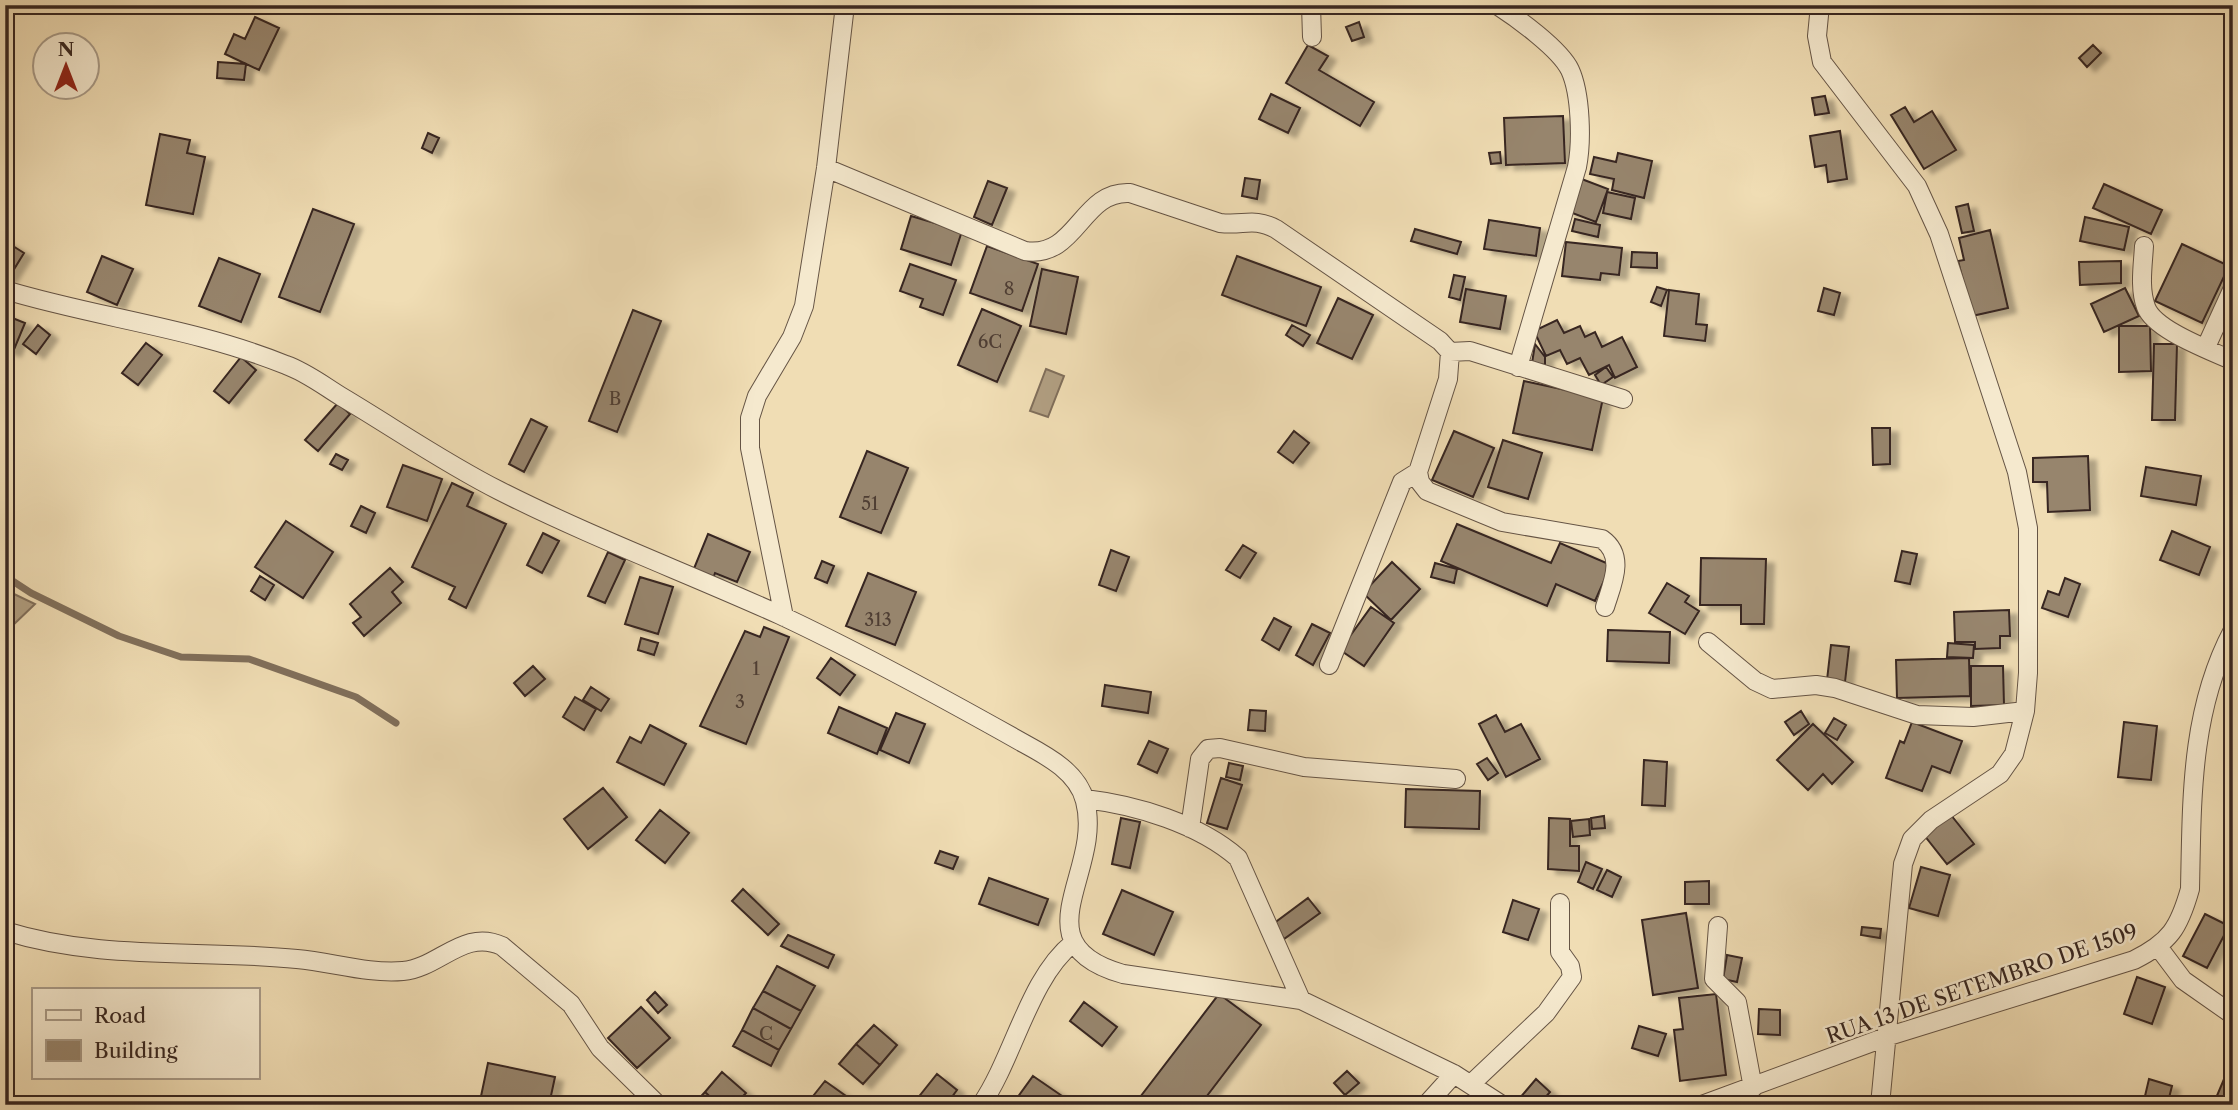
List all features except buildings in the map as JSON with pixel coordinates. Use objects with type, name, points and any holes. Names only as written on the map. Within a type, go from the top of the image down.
[{"type":"street","points":[[784,617],[750,448],[750,418],[758,396],[792,338],[804,306],[826,168],[845,5]]},
{"type":"street","points":[[1311,5],[1312,37]]},
{"type":"street","points":[[1497,5],[1516,17],[1571,71],[1581,133],[1577,167],[1518,367]]},
{"type":"street","points":[[1820,5],[1817,36],[1822,62],[1917,186],[1939,234],[2017,472],[2028,528],[2030,574],[2025,711],[2014,754],[2000,774],[1931,820],[1912,839],[1903,864],[1880,1105]]},
{"type":"street","points":[[826,168],[1025,251],[1040,254],[1053,250],[1101,201],[1117,193],[1130,193],[1220,223],[1261,221],[1429,334],[1450,352],[1470,352],[1623,399]]},
{"type":"street","points":[[2144,246],[2143,293],[2146,307],[2154,321],[2233,361]]},
{"type":"street","points":[[2206,347],[2233,288]]},
{"type":"street","points":[[5,290],[58,306],[178,329],[289,366],[499,491],[784,617],[959,707],[1046,756],[1070,774],[1085,799],[1087,844],[1069,926],[1073,943],[1083,957],[1123,974],[1301,1000],[1454,1074],[1502,1105]]},
{"type":"street","points":[[1450,352],[1448,379],[1418,472],[1420,482],[1427,491],[1451,504],[1502,522],[1602,539],[1612,546],[1616,573],[1605,607]]},
{"type":"street","points":[[1329,665],[1402,482],[1418,472]]},
{"type":"street","name":"RUA 13 DE SETEMBRO DE 1509","points":[[1702,1105],[1886,1037],[2134,960],[2159,948],[2178,923],[2190,889],[2197,736],[2204,700],[2220,654],[2233,630]]},
{"type":"street","points":[[1709,642],[1755,681],[1772,689],[1816,685],[1835,688],[1917,715],[1973,717],[2025,711]]},
{"type":"street","points":[[1190,828],[1200,759],[1208,749],[1220,748],[1304,767],[1456,779]]},
{"type":"street","points":[[1085,799],[1109,802],[1190,828],[1221,843],[1238,858],[1301,1000]]},
{"type":"street","points":[[1471,1084],[1546,1013],[1572,977],[1570,966],[1560,952],[1560,903]]},
{"type":"street","points":[[1718,926],[1714,979],[1737,1002],[1753,1088]]},
{"type":"street","points":[[5,931],[42,942],[120,952],[297,959],[388,972],[411,970],[477,939],[491,941],[502,946],[570,1004],[600,1048],[658,1105]]},
{"type":"street","points":[[981,1105],[997,1082],[1049,968],[1073,943]]},
{"type":"street","points":[[2159,948],[2183,980],[2233,1015]]},
{"type":"street","points":[[1426,1105],[1454,1074]]},
{"type":"shaded area","points":[[1046,369],[1064,376],[1048,417],[1030,411]]},
{"type":"shaded area","points":[[14,594],[35,604],[11,627],[5,621],[5,602]]},
{"type":"shaded area","points":[[289,1096],[300,1105],[5,1105],[5,1098]]},
{"type":"waterway","points":[[5,576],[31,593],[119,636],[181,657],[249,659],[356,697],[396,723]]}]
